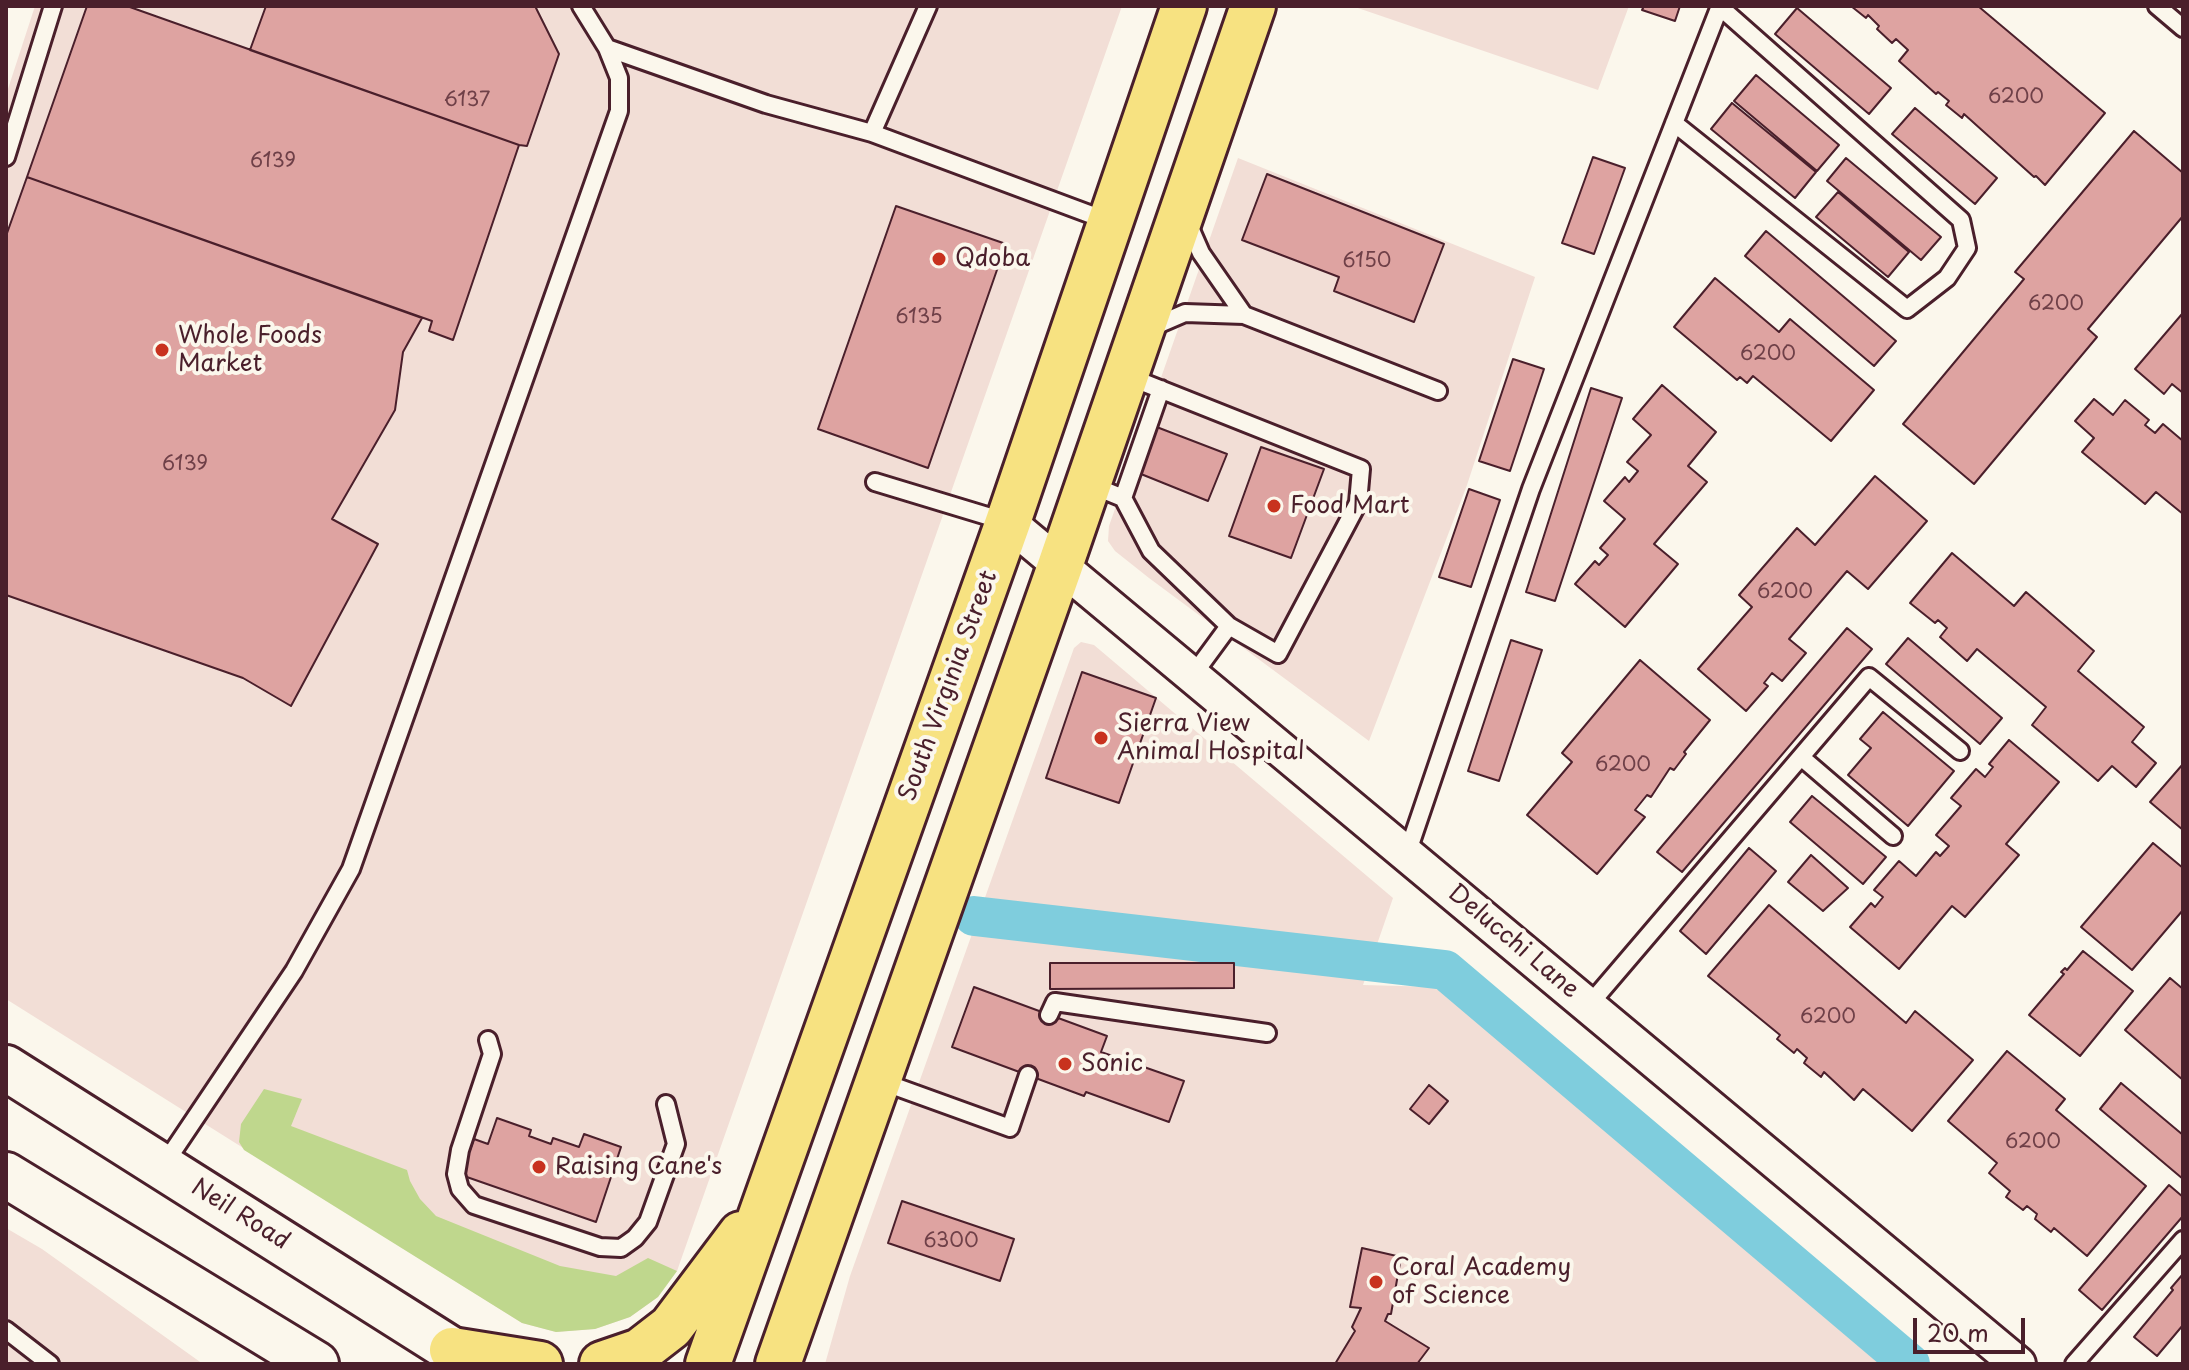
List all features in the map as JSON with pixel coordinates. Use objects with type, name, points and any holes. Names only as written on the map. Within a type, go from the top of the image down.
[{"type":"main road","name":"South Virginia Street","points":[[708,1364],[1008,522],[1184,6]]},
{"type":"main road","points":[[778,1364],[1060,566],[1106,491],[1143,382],[1140,333],[1253,6]]},
{"type":"main road","name":"Neil Road","points":[[6,1068],[463,1357]]},
{"type":"main road","points":[[7,1179],[316,1364]]},
{"type":"main road","points":[[602,1364],[640,1351],[671,1327],[766,1200]]},
{"type":"main road","points":[[463,1357],[540,1364]]},
{"type":"street","name":"Delucchi Lane","points":[[1008,522],[2018,1364]]},
{"type":"lane","points":[[6,157],[53,6]]},
{"type":"lane","points":[[163,1166],[294,971],[351,869],[619,111],[619,78],[607,48],[581,6]]},
{"type":"lane","points":[[872,133],[928,6]]},
{"type":"lane","points":[[1407,854],[1531,489],[1674,123],[1720,6],[1961,220],[1967,248],[1947,278],[1907,309],[1674,123]]},
{"type":"lane","points":[[2157,6],[2183,28]]},
{"type":"lane","points":[[607,48],[766,104],[872,133],[1111,222]]},
{"type":"lane","points":[[1182,209],[1201,253],[1244,315]]},
{"type":"lane","points":[[1140,333],[1185,313],[1244,315],[1438,391]]},
{"type":"lane","points":[[1106,491],[1151,551],[1229,626],[1278,654],[1358,503],[1361,469],[1143,382]]},
{"type":"lane","points":[[875,482],[1008,522]]},
{"type":"lane","points":[[1193,675],[1229,626]]},
{"type":"lane","points":[[1589,1005],[1869,677],[1960,751]]},
{"type":"lane","points":[[1801,757],[1893,836]]},
{"type":"lane","points":[[1049,1015],[1055,1002],[1267,1033]]},
{"type":"lane","points":[[488,1040],[492,1054],[460,1150],[456,1174],[460,1189],[474,1205],[600,1247],[621,1248],[635,1238],[648,1222],[676,1144],[666,1104]]},
{"type":"lane","points":[[878,1081],[1010,1128],[1028,1075]]},
{"type":"lane","points":[[2074,1364],[2183,1240]]},
{"type":"lane","points":[[6,1330],[50,1364]]},
{"type":"shaded area","points":[[35,6],[1122,6],[677,1271],[658,1297],[630,1317],[595,1329],[556,1332],[522,1323],[6,999],[6,95]]},
{"type":"shaded area","points":[[1352,6],[1629,6],[1598,90]]},
{"type":"shaded area","points":[[1238,158],[1535,277],[1467,485],[1369,741],[1149,578],[1115,551],[1108,541],[1109,526]]},
{"type":"shaded area","points":[[1081,642],[1094,645],[1393,898],[1363,985],[1438,987],[1880,1364],[825,1364],[850,1276],[1074,648]]},
{"type":"shaded area","points":[[6,1228],[42,1249],[203,1364],[6,1364]]},
{"type":"green space","points":[[264,1089],[302,1099],[291,1126],[407,1170],[420,1199],[436,1216],[560,1266],[616,1276],[648,1258],[677,1271],[658,1297],[630,1317],[595,1329],[556,1332],[522,1323],[244,1150],[239,1142],[241,1124]]},
{"type":"building","points":[[87,6],[127,6],[519,145],[453,340],[429,331],[432,321],[27,177]]},
{"type":"building","points":[[266,6],[535,6],[559,54],[527,146],[519,145],[250,50]]},
{"type":"building","points":[[1644,6],[1680,6],[1675,21],[1642,10]]},
{"type":"building","points":[[1851,6],[1978,6],[2105,113],[2045,185],[1964,114],[1962,118],[1946,105],[1949,101],[1938,92],[1936,94],[1899,61],[1908,50],[1896,39],[1892,43],[1868,15],[1866,18]]},
{"type":"building","points":[[1797,8],[1891,88],[1869,114],[1775,34]]},
{"type":"building","points":[[1756,75],[1839,145],[1817,171],[1734,101]]},
{"type":"building","points":[[1732,103],[1816,172],[1795,198],[1711,129]]},
{"type":"building","points":[[1915,108],[1997,178],[1975,204],[1892,134]]},
{"type":"building","points":[[2134,131],[2183,173],[2183,216],[2088,329],[2097,337],[1974,484],[1903,424],[2024,279],[2015,272]]},
{"type":"building","points":[[1593,157],[1625,168],[1594,254],[1562,243]]},
{"type":"building","points":[[1846,158],[1941,237],[1921,260],[1827,181]]},
{"type":"building","points":[[1267,174],[1444,244],[1414,322],[1334,291],[1339,277],[1242,240]]},
{"type":"building","points":[[27,177],[422,318],[403,352],[395,410],[332,519],[378,544],[291,706],[243,678],[6,595],[6,236]]},
{"type":"building","points":[[1838,192],[1909,252],[1888,277],[1816,217]]},
{"type":"building","points":[[896,206],[1006,244],[928,468],[818,429]]},
{"type":"building","points":[[1766,231],[1896,341],[1874,366],[1745,256]]},
{"type":"building","points":[[1715,278],[1779,332],[1790,319],[1874,390],[1831,441],[1753,376],[1747,383],[1740,377],[1737,380],[1674,327]]},
{"type":"building","points":[[2182,314],[2183,393],[2172,384],[2164,394],[2135,369]]},
{"type":"building","points":[[1513,359],[1544,369],[1510,471],[1479,461]]},
{"type":"building","points":[[1662,385],[1716,432],[1688,466],[1707,482],[1654,544],[1678,564],[1625,627],[1575,584],[1595,561],[1599,565],[1608,555],[1600,548],[1625,519],[1604,501],[1625,477],[1629,482],[1638,471],[1627,462],[1651,435],[1633,419]]},
{"type":"building","points":[[1591,388],[1622,398],[1555,601],[1526,592]]},
{"type":"building","points":[[2094,399],[2113,415],[2125,400],[2149,420],[2145,425],[2155,433],[2163,424],[2183,441],[2183,514],[2156,492],[2145,504],[2082,452],[2094,438],[2075,421]]},
{"type":"building","points":[[1154,426],[1227,454],[1208,501],[1136,472]]},
{"type":"building","name":"Food Mart","points":[[1261,447],[1324,469],[1291,558],[1229,536]]},
{"type":"building","points":[[1875,476],[1927,521],[1868,589],[1847,571],[1789,639],[1806,653],[1782,681],[1772,673],[1764,683],[1768,686],[1746,711],[1698,669],[1752,607],[1739,595],[1797,528],[1815,545]]},
{"type":"building","points":[[1469,489],[1500,500],[1471,587],[1439,577]]},
{"type":"building","points":[[1952,553],[2014,606],[2026,592],[2094,651],[2078,671],[2144,727],[2132,742],[2156,763],[2136,787],[2112,766],[2098,781],[2032,725],[2046,707],[1977,649],[1967,661],[1940,637],[1947,628],[1938,620],[1935,623],[1910,603]]},
{"type":"building","points":[[1847,628],[1872,649],[1682,872],[1657,852]]},
{"type":"building","points":[[1908,638],[2002,718],[1980,744],[1886,664]]},
{"type":"building","points":[[1511,640],[1542,650],[1499,781],[1468,771]]},
{"type":"building","points":[[1640,660],[1710,720],[1684,752],[1686,754],[1674,770],[1670,768],[1651,797],[1647,795],[1635,810],[1645,817],[1597,874],[1527,815],[1572,762],[1562,753]]},
{"type":"building","name":"Sierra View Animal Hospital","points":[[1082,672],[1156,698],[1119,803],[1046,778]]},
{"type":"building","points":[[1883,712],[1954,771],[1908,826],[1848,775],[1871,748],[1860,739]]},
{"type":"building","points":[[2009,740],[2059,782],[2006,844],[2019,855],[1965,917],[1952,906],[1899,969],[1850,927],[1871,903],[1875,907],[1883,897],[1874,890],[1899,861],[1916,876],[1936,852],[1940,856],[1949,846],[1936,835],[1961,806],[1951,798],[1976,769],[1985,777],[1993,767],[1989,764]]},
{"type":"building","points":[[2183,764],[2183,830],[2150,802]]},
{"type":"building","points":[[1812,796],[1886,857],[1863,884],[1790,822]]},
{"type":"building","points":[[2153,843],[2183,868],[2183,910],[2132,970],[2081,927]]},
{"type":"building","points":[[1749,848],[1776,871],[1706,954],[1680,931]]},
{"type":"building","points":[[1811,855],[1848,888],[1823,911],[1788,882]]},
{"type":"building","points":[[1769,905],[1906,1023],[1915,1011],[1973,1060],[1912,1131],[1863,1089],[1854,1100],[1824,1072],[1821,1077],[1804,1063],[1807,1058],[1797,1049],[1794,1053],[1777,1039],[1780,1035],[1708,976]]},
{"type":"building","points":[[2083,951],[2133,991],[2080,1056],[2029,1015],[2064,974],[2061,972],[2065,968],[2067,970]]},
{"type":"building","points":[[1050,963],[1234,963],[1234,988],[1050,989]]},
{"type":"building","points":[[2170,978],[2183,989],[2183,1080],[2125,1030]]},
{"type":"building","name":"Sonic","points":[[974,987],[1107,1036],[1101,1052],[1184,1081],[1169,1122],[1086,1092],[1084,1096],[952,1047]]},
{"type":"building","points":[[2007,1051],[2065,1099],[2056,1110],[2146,1186],[2087,1256],[2054,1228],[2051,1232],[2035,1219],[2037,1214],[2027,1206],[2023,1210],[2006,1197],[2010,1191],[1989,1173],[1997,1163],[1948,1121]]},
{"type":"building","points":[[2121,1083],[2183,1135],[2183,1179],[2100,1109]]},
{"type":"building","points":[[1429,1085],[1448,1101],[1429,1124],[1410,1109]]},
{"type":"building","name":"Raising Cane's","points":[[497,1118],[531,1130],[529,1136],[551,1144],[553,1138],[579,1147],[584,1134],[621,1147],[596,1222],[461,1175],[474,1139],[488,1144]]},
{"type":"building","points":[[2169,1185],[2183,1197],[2183,1216],[2102,1310],[2079,1290]]},
{"type":"building","points":[[902,1201],[1014,1239],[1000,1281],[888,1243]]},
{"type":"building","name":"Coral Academy of Science","points":[[1362,1248],[1401,1257],[1391,1314],[1385,1321],[1429,1348],[1417,1364],[1335,1364],[1355,1331],[1352,1327],[1361,1308],[1350,1307]]},
{"type":"building","points":[[2183,1274],[2183,1325],[2157,1356],[2134,1337]]},
{"type":"waterway","points":[[974,916],[1445,970],[1910,1364]]},
{"type":"place","name":"Qdoba","points":[[939,259]]},
{"type":"place","name":"Whole Foods Market","points":[[162,350]]},
{"type":"place","name":"Food Mart","points":[[1274,506]]},
{"type":"place","name":"Sierra View Animal Hospital","points":[[1101,738]]},
{"type":"place","name":"Sonic","points":[[1065,1064]]},
{"type":"place","name":"Raising Cane's","points":[[539,1167]]},
{"type":"place","name":"Coral Academy of Science","points":[[1376,1282]]}]
